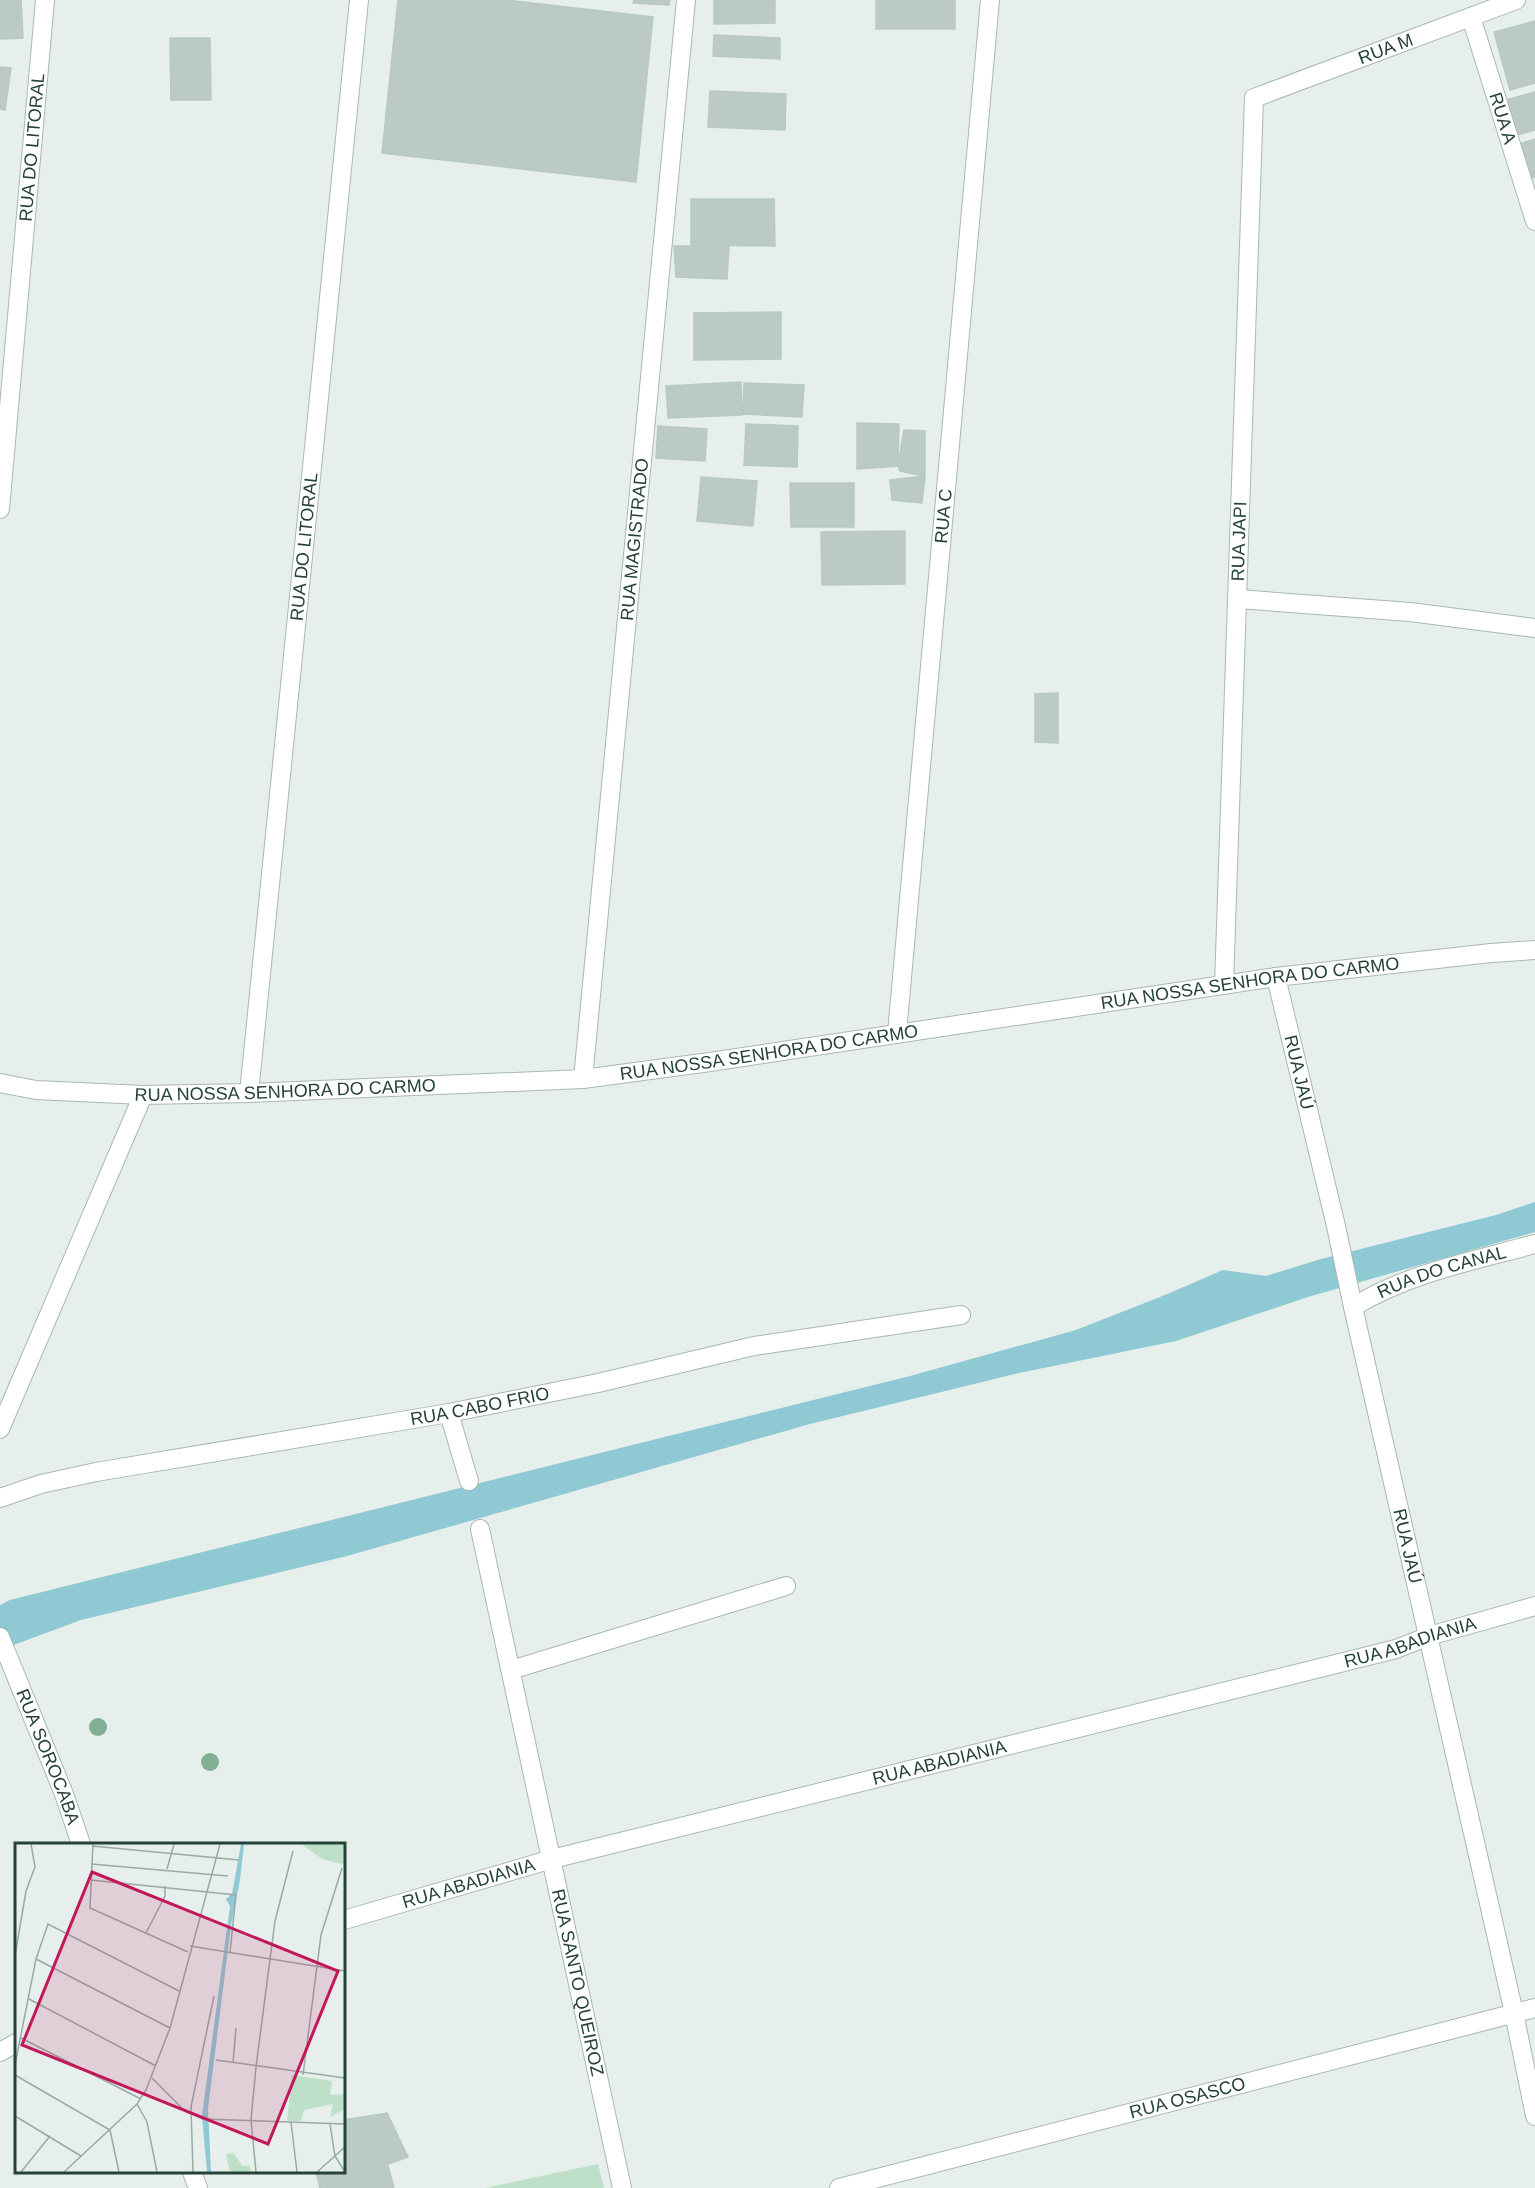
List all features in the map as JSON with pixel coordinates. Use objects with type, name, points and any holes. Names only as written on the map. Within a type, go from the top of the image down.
[{"type":"street","name":"RUA DO LITORAL","points":[[0,509],[45,0]]},
{"type":"street","name":"RUA DO LITORAL","points":[[249,1093],[360,0]]},
{"type":"street","name":"RUA MAGISTRADO","points":[[583,1079],[686,0]]},
{"type":"street","name":"RUA C","points":[[897,1034],[990,0]]},
{"type":"street","name":"RUA M","points":[[1254,98],[1516,0]]},
{"type":"street","name":"RUA A","points":[[1471,17],[1535,221]]},
{"type":"street","name":"RUA JAPI","points":[[1224,985],[1254,98]]},
{"type":"street","points":[[1238,599],[1410,612],[1535,628]]},
{"type":"street","name":"RUA NOSSA SENHORA DO CARMO","points":[[0,1083],[36,1090],[143,1095],[249,1093],[583,1079],[1276,977],[1535,950]]},
{"type":"street","name":"RUA JAÚ","points":[[1276,977],[1336,1226],[1515,2013],[1535,2116]]},
{"type":"street","points":[[0,1429],[143,1095]]},
{"type":"street","name":"RUA DO CANAL","points":[[1353,1307],[1378,1291],[1401,1282],[1535,1244]]},
{"type":"street","name":"RUA CABO FRIO","points":[[0,1498],[41,1484],[96,1472],[449,1413],[598,1383],[754,1346],[961,1315]]},
{"type":"street","points":[[449,1413],[469,1481]]},
{"type":"street","name":"RUA SANTO QUEIROZ","points":[[480,1529],[622,2188]]},
{"type":"street","points":[[511,1670],[786,1586]]},
{"type":"street","name":"RUA ABADIANIA","points":[[345,1920],[552,1859],[1396,1649],[1429,1636],[1535,1606]]},
{"type":"street","name":"RUA SOROCABA","points":[[0,1636],[64,1794],[80,1843]]},
{"type":"street","name":"RUA OSASCO","points":[[839,2188],[1535,2008]]},
{"type":"street","points":[[0,2052],[15,2044]]},
{"type":"street","points":[[192,2173],[198,2188]]},
{"type":"green space","points":[[598,2164],[604,2188],[485,2188]]},
{"type":"water","points":[[1535,1202],[1535,1232],[1308,1297],[1176,1341],[1019,1373],[810,1424],[347,1556],[81,1620],[0,1650],[0,1605],[10,1600],[910,1376],[1076,1330],[1223,1270],[1266,1276],[1321,1259],[1496,1215]]},
{"type":"building","points":[[0,0],[21,0],[23,38],[0,39]]},
{"type":"building","points":[[398,0],[506,0],[653,17],[636,182],[382,153]]},
{"type":"building","points":[[634,0],[670,0],[669,5],[633,3]]},
{"type":"building","points":[[714,0],[775,0],[775,23],[714,24]]},
{"type":"building","points":[[876,0],[955,0],[955,29],[876,29]]},
{"type":"building","points":[[1535,21],[1535,83],[1510,90],[1494,32]]},
{"type":"building","points":[[714,35],[780,38],[780,59],[713,56]]},
{"type":"building","points":[[170,38],[210,38],[211,100],[171,100]]},
{"type":"building","points":[[0,67],[11,68],[5,110],[0,109]]},
{"type":"building","points":[[710,91],[786,94],[785,130],[708,127]]},
{"type":"building","points":[[1535,92],[1535,130],[1516,135],[1506,100]]},
{"type":"building","points":[[1535,139],[1535,177],[1530,179],[1519,144]]},
{"type":"building","points":[[691,199],[774,199],[775,246],[691,245]]},
{"type":"building","points":[[674,246],[729,246],[727,279],[676,277]]},
{"type":"building","points":[[781,312],[781,359],[694,360],[694,313]]},
{"type":"building","points":[[741,382],[742,415],[668,418],[666,386]]},
{"type":"building","points":[[744,383],[804,385],[802,417],[743,414]]},
{"type":"building","points":[[857,423],[899,424],[898,466],[857,469]]},
{"type":"building","points":[[746,424],[798,426],[797,467],[744,465]]},
{"type":"building","points":[[658,426],[707,429],[705,461],[656,458]]},
{"type":"building","points":[[904,430],[925,431],[925,476],[900,471],[898,466]]},
{"type":"building","points":[[925,476],[922,503],[892,500],[890,480]]},
{"type":"building","points":[[701,477],[757,481],[753,526],[697,521]]},
{"type":"building","points":[[790,483],[854,483],[854,527],[791,527]]},
{"type":"building","points":[[905,531],[905,584],[822,585],[821,532]]},
{"type":"building","points":[[1058,693],[1058,743],[1035,742],[1035,694]]},
{"type":"building","points":[[387,2113],[408,2157],[320,2188],[316,2173],[345,2173],[345,2120]]},
{"type":"building","points":[[388,2166],[394,2188],[324,2188]]}]
